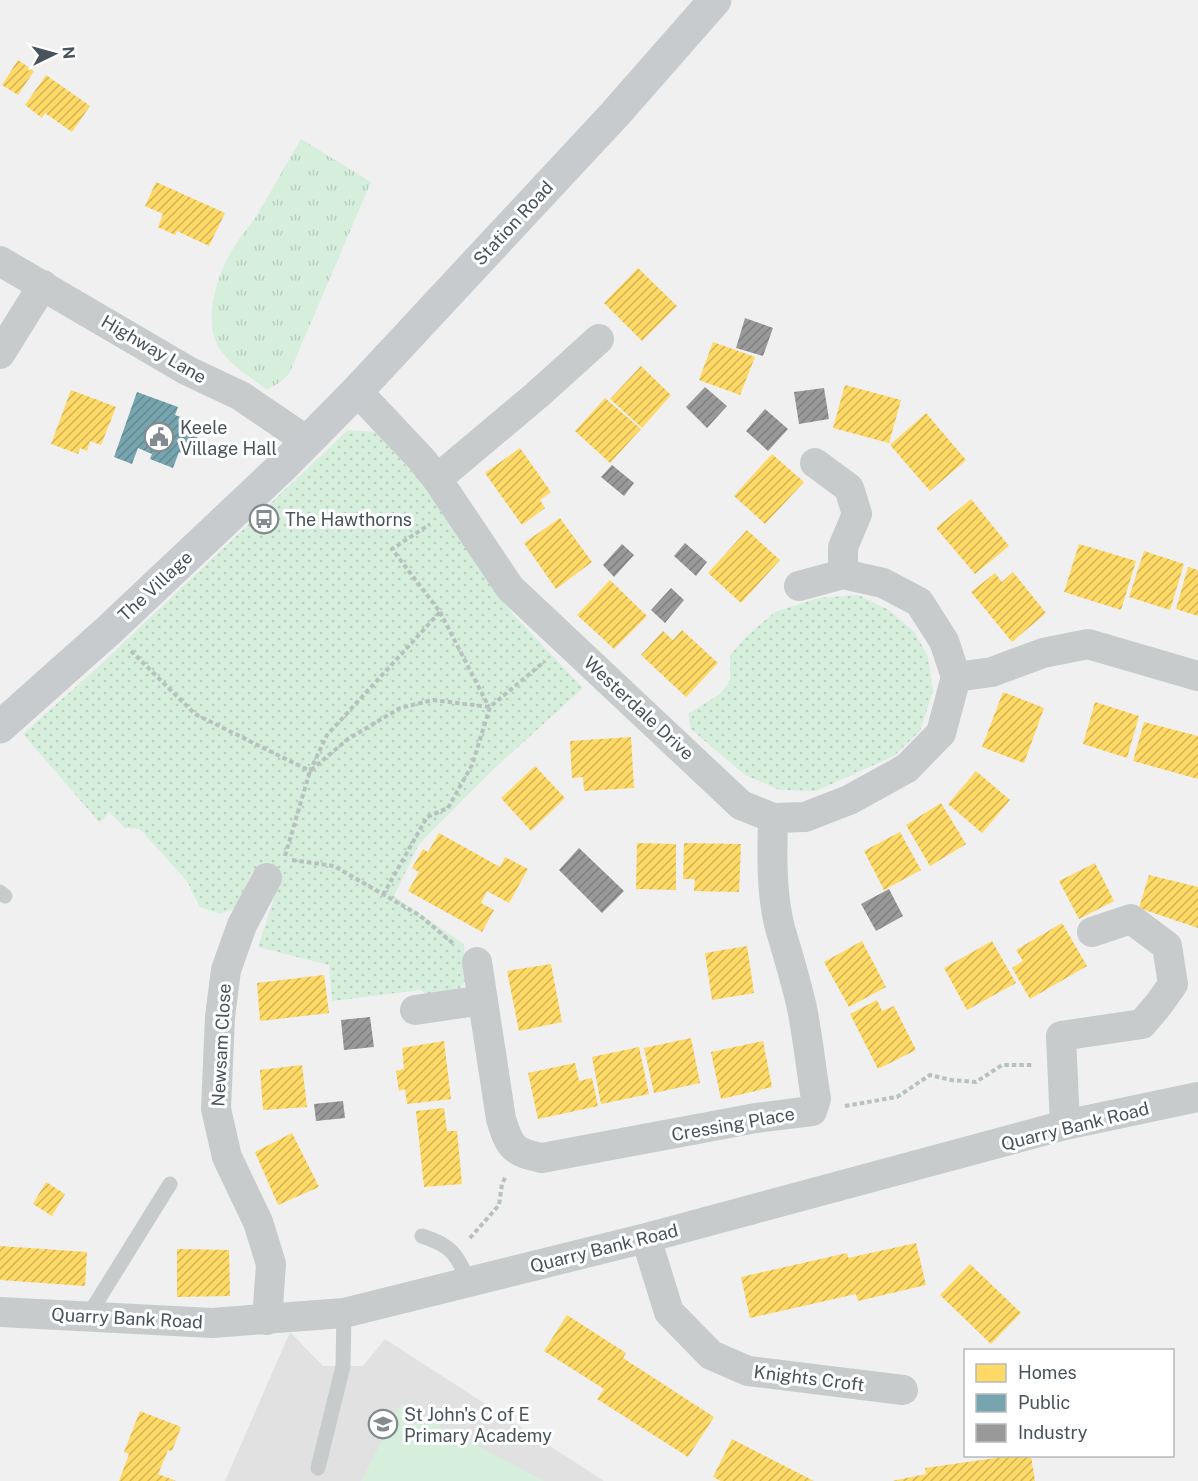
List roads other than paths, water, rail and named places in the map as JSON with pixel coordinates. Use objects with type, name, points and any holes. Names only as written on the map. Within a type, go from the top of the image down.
[{"type":"street","name":"Station Road","points":[[307,441],[357,391],[615,114],[715,0]]},
{"type":"street","name":"Highway Lane","points":[[0,261],[188,371],[241,396],[307,441]]},
{"type":"street","points":[[0,354],[43,285]]},
{"type":"street","points":[[437,479],[537,395],[599,339]]},
{"type":"street","name":"Westerdale Drive","points":[[357,391],[437,479],[510,588],[741,805],[773,818],[805,817],[849,800],[907,768],[941,733],[956,677]]},
{"type":"street","name":"The Village","points":[[0,727],[108,630],[307,441]]},
{"type":"street","points":[[815,463],[849,488],[857,514],[843,547],[843,573]]},
{"type":"street","points":[[799,586],[843,573],[883,583],[919,602],[944,641],[956,677],[992,672],[1043,652],[1088,644],[1198,676]]},
{"type":"street","name":"Cressing Place","points":[[483,1000],[501,1119],[508,1142],[522,1154],[542,1158],[756,1118],[812,1111],[816,1099],[802,1010],[791,960],[780,926],[774,886],[773,818]]},
{"type":"street","name":"Newsam Close","points":[[267,878],[242,925],[226,970],[220,1017],[216,1109],[227,1158],[258,1222],[271,1264],[267,1320]]},
{"type":"street","points":[[1065,1125],[1061,1036],[1142,1024],[1173,984],[1167,946],[1131,920],[1092,932]]},
{"type":"street","points":[[415,1010],[483,1000],[477,962]]},
{"type":"street","name":"Quarry Bank Road","points":[[0,1312],[212,1323],[344,1313],[646,1238],[1065,1125],[1198,1096]]},
{"type":"street","name":"Knights Croft","points":[[646,1238],[669,1312],[711,1355],[748,1371],[903,1390]]},
{"type":"lane","points":[[87,1316],[170,1184]]},
{"type":"lane","points":[[422,1236],[444,1245],[456,1254],[470,1282]]},
{"type":"lane","points":[[318,1468],[343,1366],[344,1313]]},
{"type":"place","name":"Keele Village Hall","points":[[159,437]]},
{"type":"place","name":"The Hawthorns","points":[[264,519]]},
{"type":"place","name":"St John's C of E Primary Academy","points":[[383,1424]]}]
